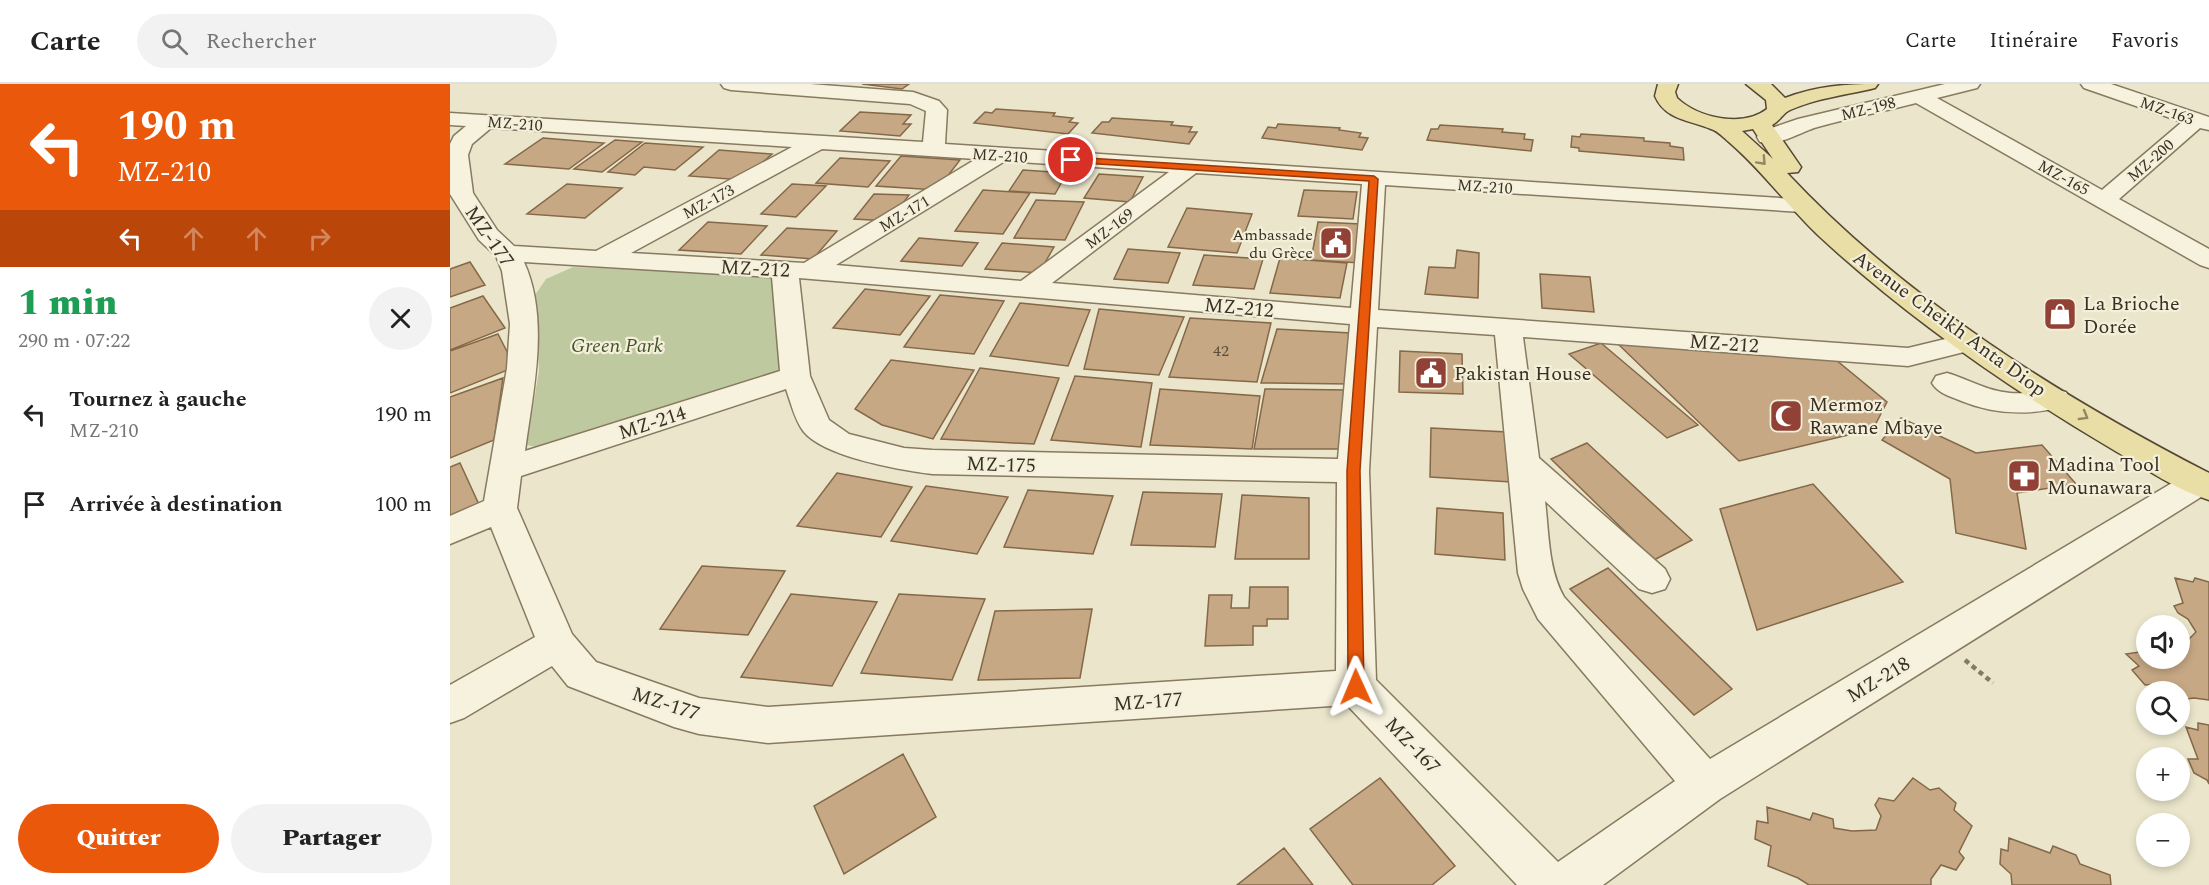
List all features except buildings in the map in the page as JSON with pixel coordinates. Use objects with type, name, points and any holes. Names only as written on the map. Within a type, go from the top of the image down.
[{"type":"main road","points":[[1668,84],[1665,98],[1672,106],[1692,116],[1718,123],[1769,122],[1808,96],[1868,84]]},
{"type":"main road","name":"Avenue Cheikh Anta Diop","points":[[1756,84],[1773,94],[1769,122],[1796,174],[1836,214],[1964,316],[2206,478]]},
{"type":"main road","name":"Avenue Cheikh Anta Diop","points":[[1718,123],[1756,154],[1802,206],[1855,253],[1970,342],[2055,399],[2206,478]]},
{"type":"street","points":[[731,84],[828,90],[922,101],[937,110],[933,151]]},
{"type":"street","name":"MZ-198","points":[[1769,122],[1806,124],[1970,84]]},
{"type":"street","name":"MZ-163","points":[[2091,84],[2203,122]]},
{"type":"street","name":"MZ-165","points":[[1918,96],[2209,260]]},
{"type":"street","name":"MZ-210","points":[[450,118],[1802,206]]},
{"type":"street","name":"MZ-177","points":[[486,121],[462,141],[457,155],[461,193],[488,235],[507,253],[515,271],[524,324],[522,368],[500,508],[557,644],[582,674],[674,709],[699,716],[768,724],[799,724],[1356,687]]},
{"type":"street","name":"MZ-200","points":[[2104,200],[2203,122]]},
{"type":"street","name":"MZ-173","points":[[600,259],[817,143]]},
{"type":"street","name":"MZ-171","points":[[797,270],[999,155]]},
{"type":"street","name":"MZ-169","points":[[1027,289],[1190,167]]},
{"type":"street","points":[[1356,687],[1353,471],[1374,179]]},
{"type":"street","name":"MZ-212","points":[[507,253],[797,270],[1363,317],[1908,357],[1970,342]]},
{"type":"street","name":"MZ-175","points":[[797,270],[795,376],[816,426],[839,442],[904,459],[932,462],[1353,471]]},
{"type":"street","points":[[1508,327],[1536,573],[1541,589],[1551,608],[1705,785]]},
{"type":"street","name":"MZ-214","points":[[508,468],[795,376]]},
{"type":"street","points":[[1947,383],[1992,402],[2024,404],[2055,399]]},
{"type":"street","points":[[1523,462],[1652,579]]},
{"type":"street","name":"MZ-218","points":[[1564,885],[1705,785],[2206,478]]},
{"type":"street","points":[[450,531],[500,508]]},
{"type":"street","points":[[450,705],[557,644]]},
{"type":"street","name":"MZ-167","points":[[1356,687],[1548,885]]},
{"type":"green space","name":"Green Park","points":[[573,267],[750,274],[773,278],[785,362],[773,375],[551,450],[527,445],[539,370],[535,295],[546,279]]},
{"type":"place","name":"Ambassade du Grèce","points":[[1336,243]]},
{"type":"place","name":"La Brioche Dorée","points":[[2060,314]]},
{"type":"place","name":"Pakistan House","points":[[1431,373]]},
{"type":"place","name":"Mermoz Rawane Mbaye","points":[[1786,416]]},
{"type":"place","name":"Madina Tool Mounawara","points":[[2024,476]]},
{"type":"route","points":[[1071,160],[1374,179],[1353,471],[1356,687]]}]
